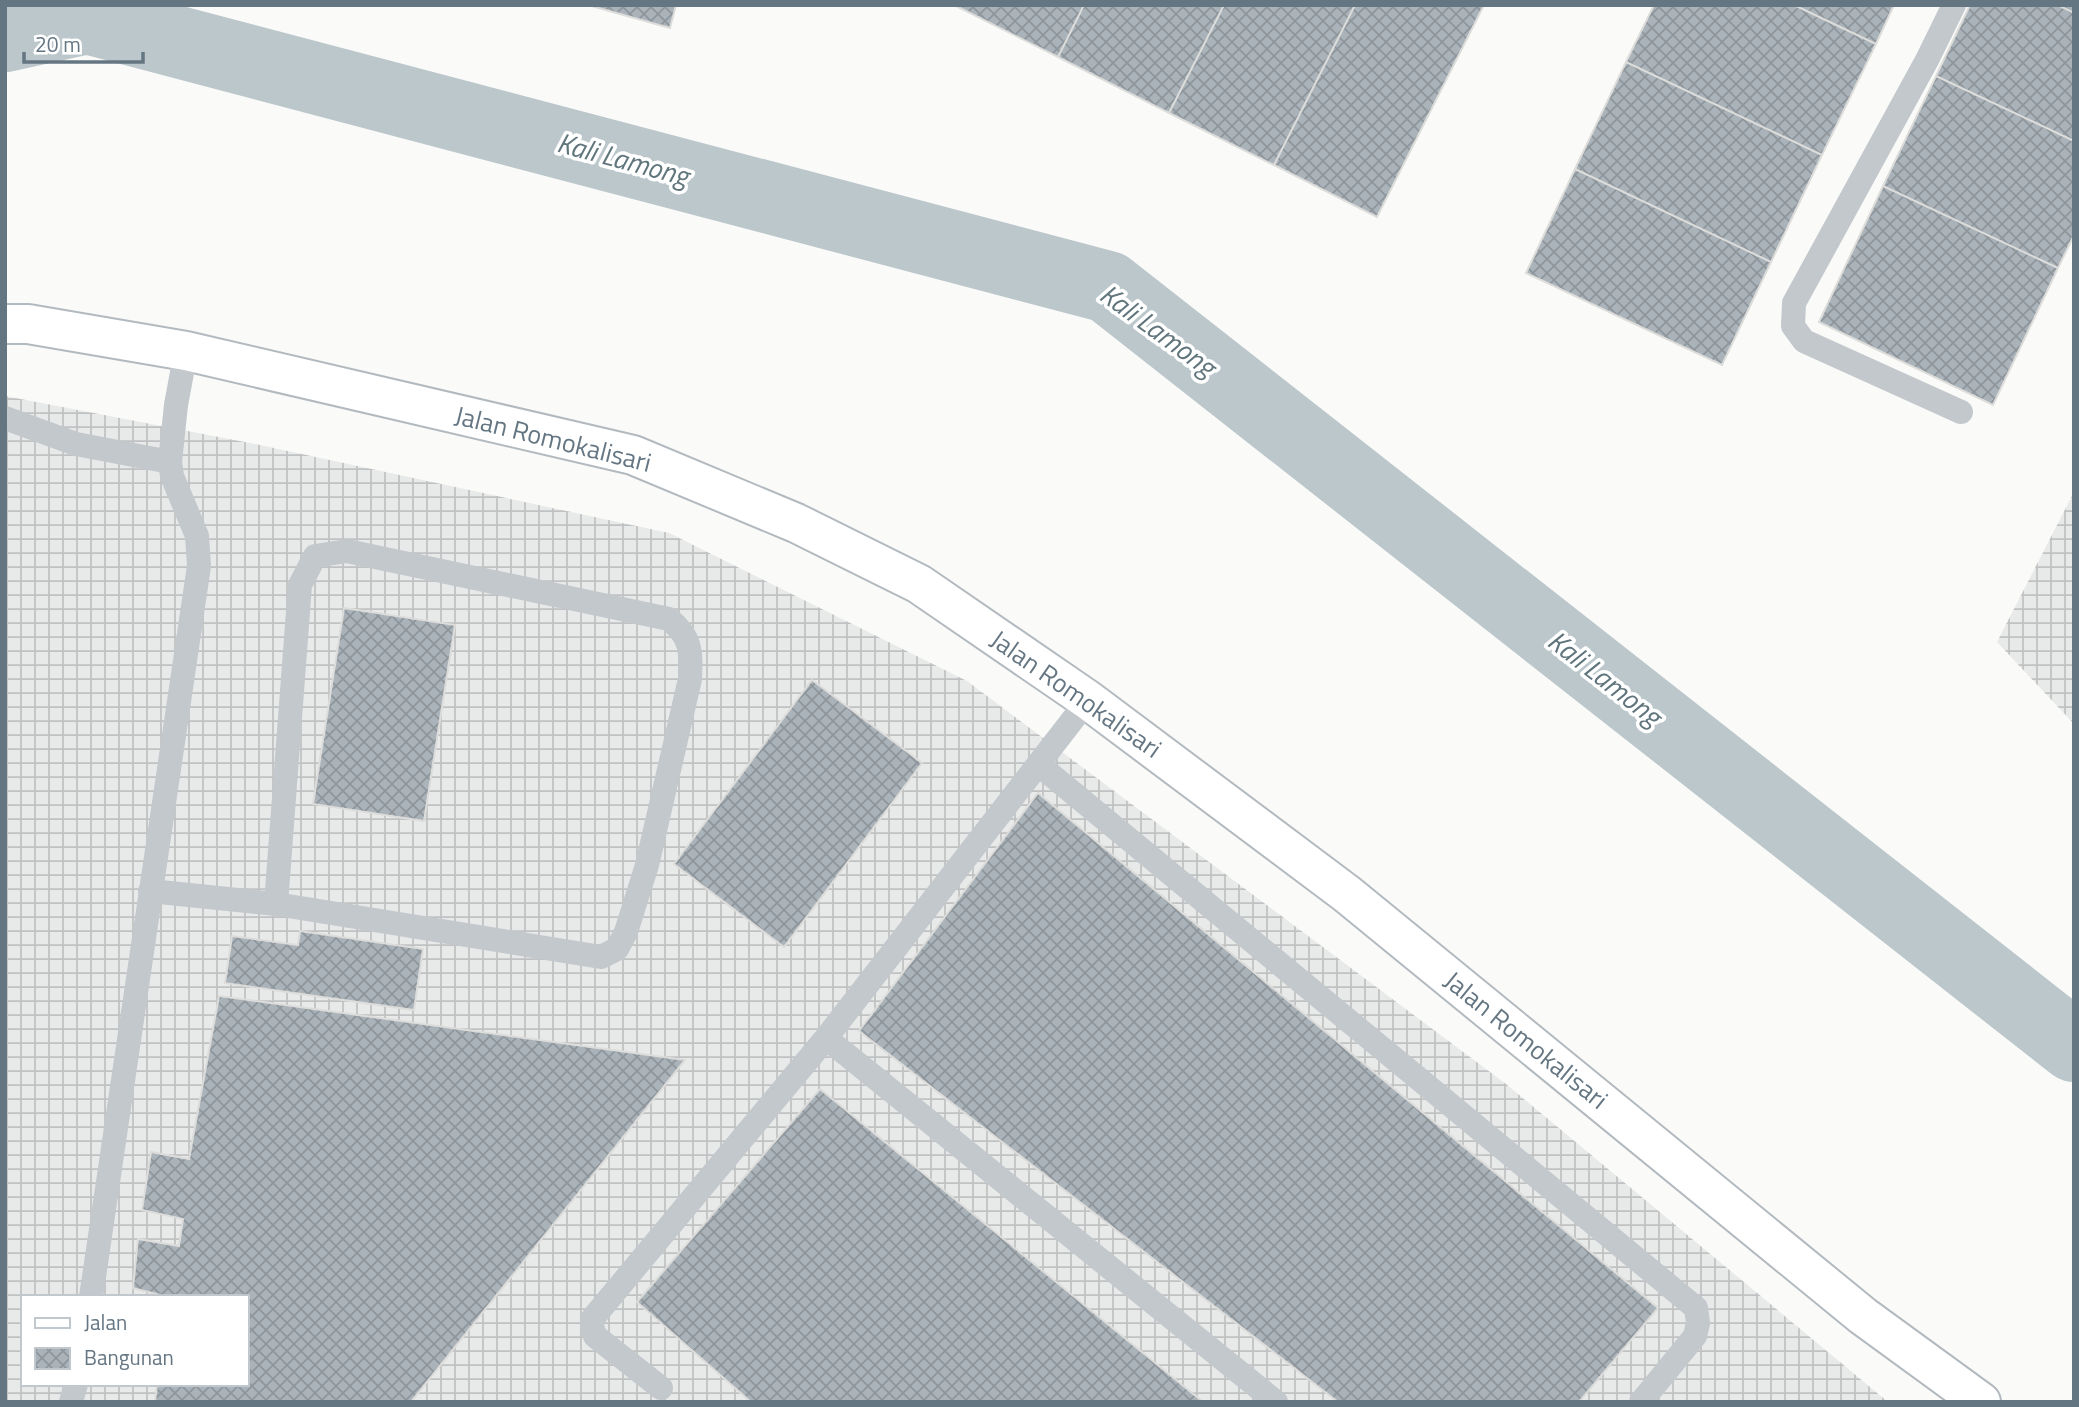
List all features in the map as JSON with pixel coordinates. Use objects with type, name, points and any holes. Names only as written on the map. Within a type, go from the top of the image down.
[{"type":"street","name":"Jalan Romokalisari","points":[[5,324],[28,324],[186,351],[633,455],[796,523],[919,584],[1088,700],[1348,894],[1863,1316],[1980,1402]]},
{"type":"lane","points":[[1954,5],[1927,60],[1794,303],[1793,326],[1804,341],[1961,412]]},
{"type":"lane","points":[[91,1295],[199,566],[197,536],[172,476],[170,462],[176,405],[186,351]]},
{"type":"lane","points":[[5,418],[76,444],[170,462]]},
{"type":"lane","points":[[150,891],[276,904],[600,957],[617,949],[626,932],[647,865],[690,679],[691,649],[683,630],[669,619],[347,551],[315,555],[300,585],[276,904]]},
{"type":"lane","points":[[661,1388],[596,1336],[592,1326],[593,1318],[825,1038],[1088,700]]},
{"type":"lane","points":[[1038,764],[1696,1308],[1698,1323],[1695,1336],[1641,1402]]},
{"type":"lane","points":[[825,1038],[1276,1402]]},
{"type":"shaded area","points":[[5,396],[250,443],[669,533],[967,681],[1506,1084],[1888,1402],[5,1402]]},
{"type":"shaded area","points":[[2074,492],[2074,724],[1997,642]]},
{"type":"building","points":[[588,5],[676,5],[670,28]]},
{"type":"building","points":[[954,5],[1084,5],[1058,57]]},
{"type":"building","points":[[1084,5],[1224,5],[1169,113],[1058,57]]},
{"type":"building","points":[[1224,5],[1355,5],[1274,165],[1169,113]]},
{"type":"building","points":[[1355,5],[1484,5],[1377,217],[1274,165]]},
{"type":"building","points":[[1654,5],[1794,5],[1876,44],[1822,155],[1626,62]]},
{"type":"building","points":[[1794,5],[1894,5],[1876,44]]},
{"type":"building","points":[[1970,5],[2058,5],[2074,13],[2074,141],[1936,76]]},
{"type":"building","points":[[2058,5],[2074,5],[2074,13]]},
{"type":"building","points":[[1626,62],[1822,155],[1771,262],[1575,169]]},
{"type":"building","points":[[1936,76],[2074,141],[2074,235],[2058,268],[1883,186]]},
{"type":"building","points":[[1575,169],[1771,262],[1722,365],[1526,273]]},
{"type":"building","points":[[1883,186],[2058,268],[1993,405],[1819,322]]},
{"type":"building","points":[[344,608],[455,625],[424,821],[313,804]]},
{"type":"building","points":[[812,680],[922,763],[784,947],[674,864]]},
{"type":"building","points":[[1038,793],[1658,1308],[1579,1402],[1338,1402],[859,1031]]},
{"type":"building","points":[[300,931],[423,949],[414,1010],[225,983],[232,936],[298,945]]},
{"type":"building","points":[[219,996],[685,1060],[411,1402],[155,1402],[157,1386],[248,1386],[248,1295],[160,1295],[133,1288],[138,1239],[179,1246],[183,1219],[142,1210],[151,1152],[189,1159]]},
{"type":"building","points":[[820,1089],[1203,1402],[751,1402],[637,1302]]},
{"type":"waterway","name":"Kali Lamong","points":[[5,36],[87,18],[1108,287],[2074,1046]]}]
